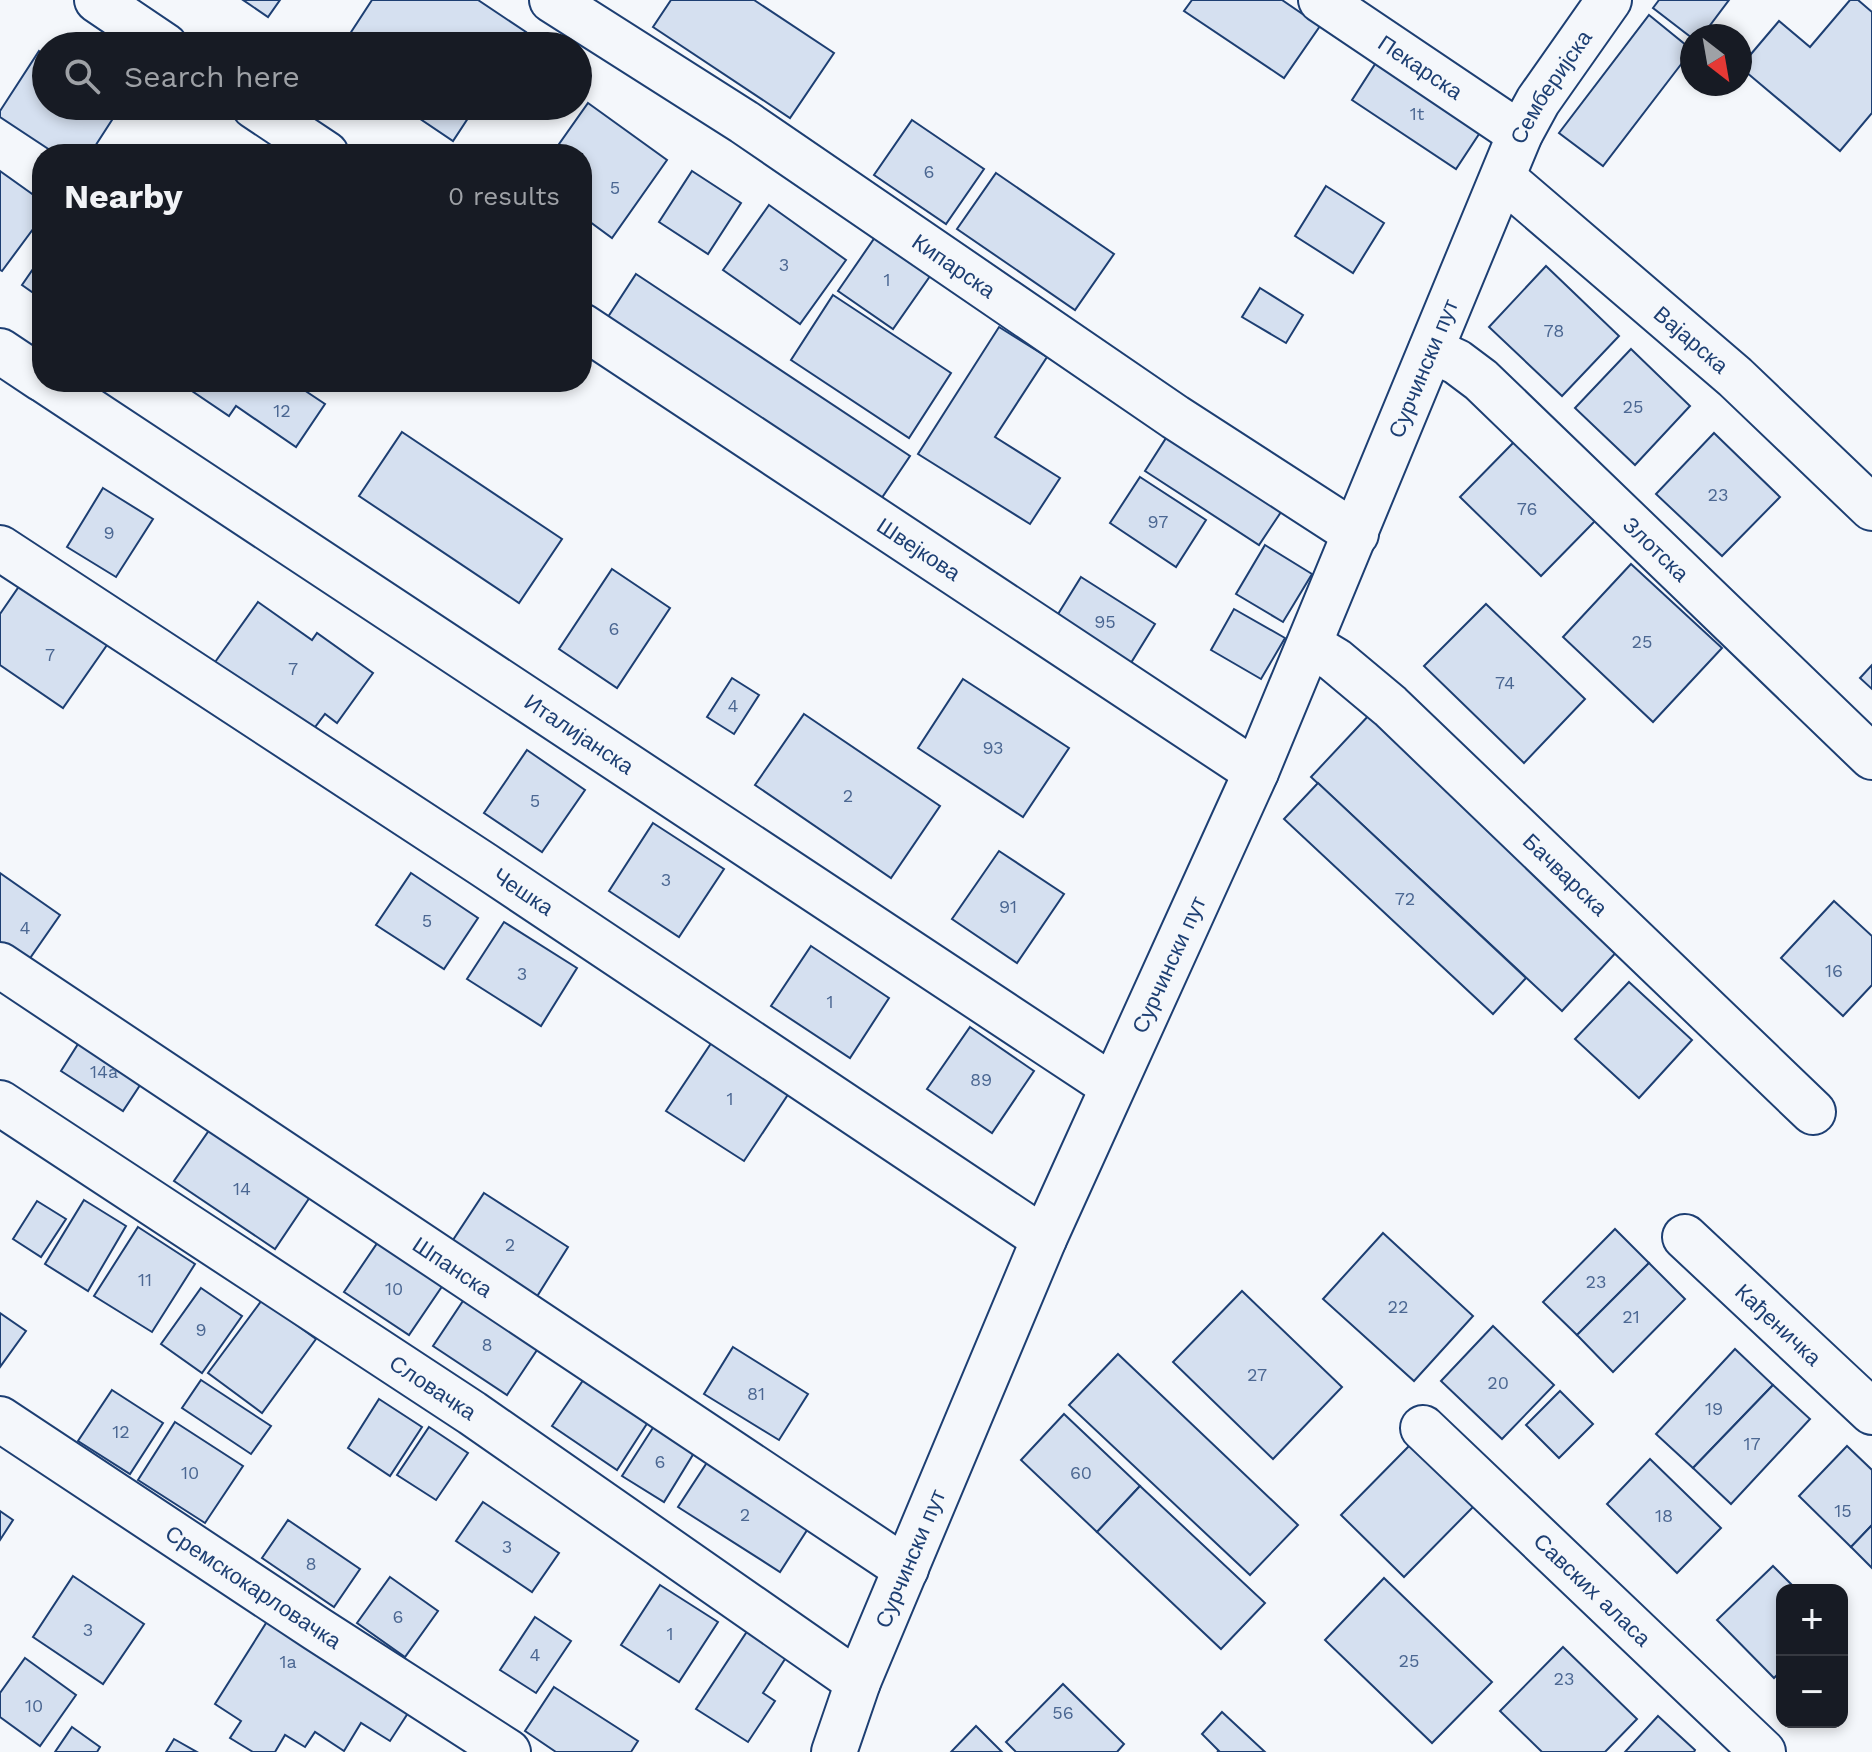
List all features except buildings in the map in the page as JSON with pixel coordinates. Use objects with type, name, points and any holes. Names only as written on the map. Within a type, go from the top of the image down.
[{"type":"street","points":[[97,0],[144,32]]},
{"type":"street","name":"Кипарска","points":[[552,0],[744,122],[1175,417],[1356,534]]},
{"type":"street","name":"Пекарска","points":[[1321,0],[1520,134]]},
{"type":"street","name":"Семберијска","points":[[1503,178],[1520,134],[1538,101],[1609,0]]},
{"type":"street","points":[[275,120],[311,144]]},
{"type":"street","name":"Сурчински пут","points":[[834,1752],[858,1682],[1044,1239],[1256,772],[1503,178]]},
{"type":"street","name":"Вајарска","points":[[1503,178],[1735,377],[1872,508]]},
{"type":"street","name":"Швејкова","points":[[592,333],[1256,772]]},
{"type":"street","name":"Злотска","points":[[1431,350],[1457,362],[1481,380],[1872,757]]},
{"type":"street","name":"Италијанска","points":[[0,351],[32,372]]},
{"type":"street","name":"Италијанска","points":[[62,392],[1112,1086]]},
{"type":"street","name":"Чешка","points":[[0,548],[484,865],[1044,1239]]},
{"type":"street","name":"Бачварска","points":[[1310,645],[1335,660],[1390,706],[1813,1112]]},
{"type":"street","name":"Шпанска","points":[[0,965],[906,1569]]},
{"type":"street","name":"Словачка","points":[[0,1103],[472,1413],[858,1682]]},
{"type":"street","name":"Кађеничка","points":[[1685,1237],[1872,1412]]},
{"type":"street","name":"Сремскокарловачка","points":[[0,1419],[508,1752]]},
{"type":"street","name":"Савских аласа","points":[[1423,1428],[1763,1752]]}]
